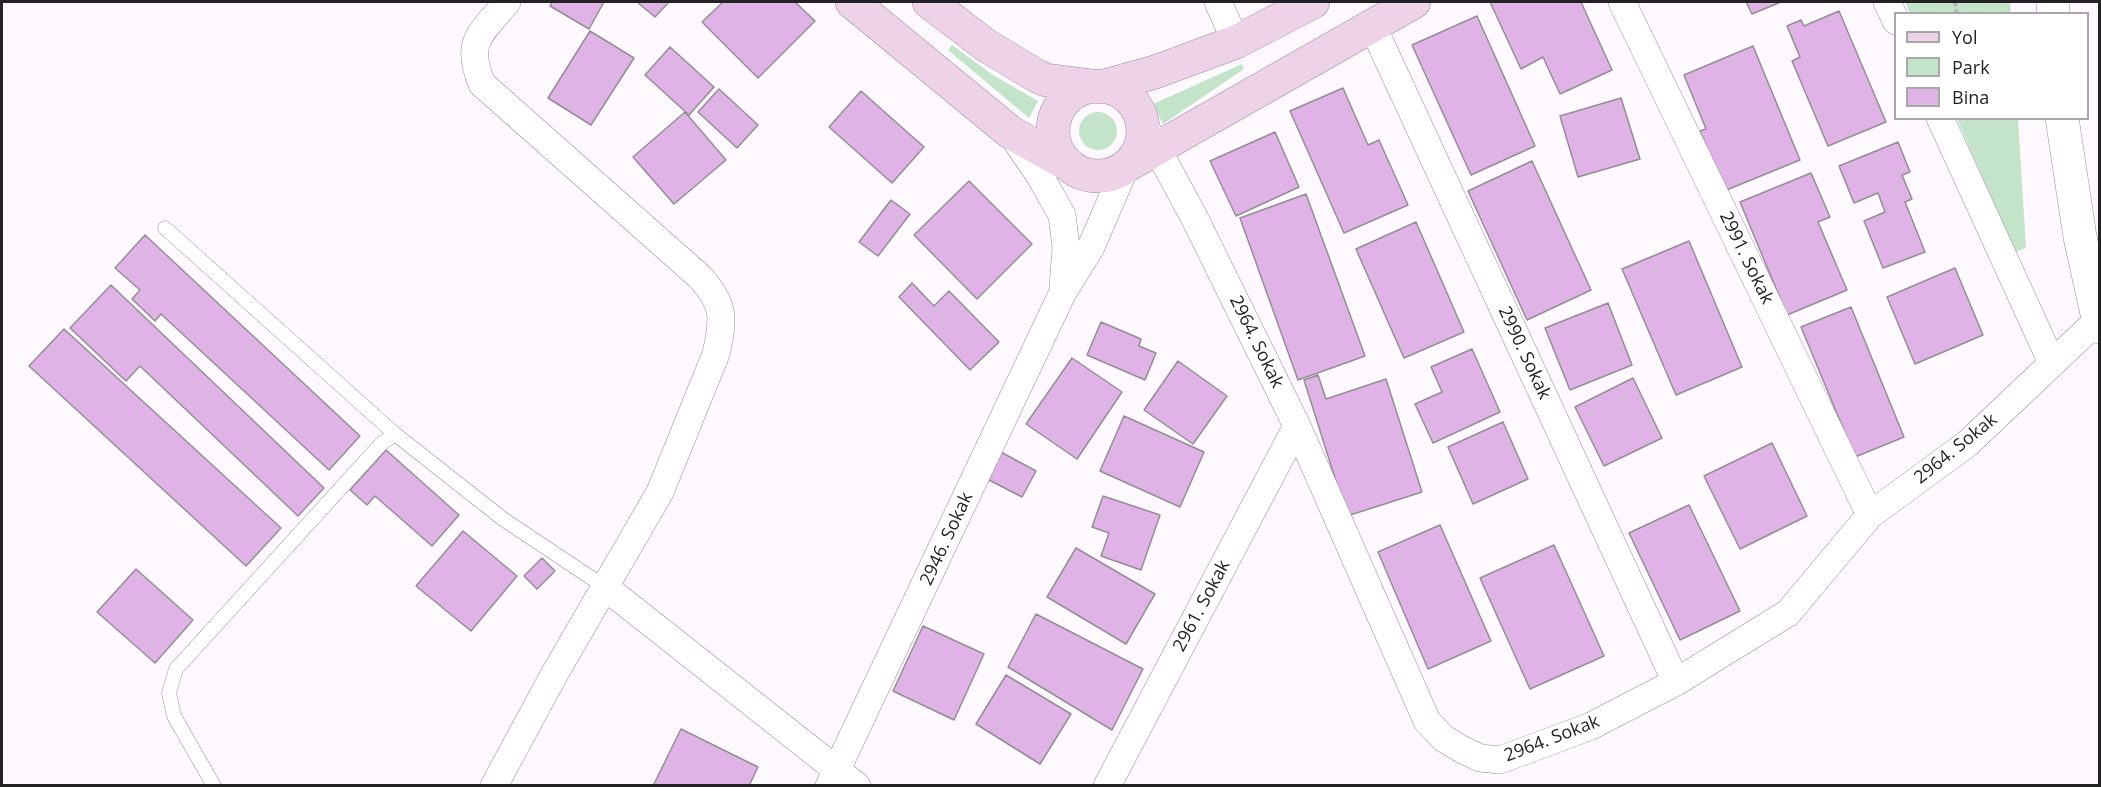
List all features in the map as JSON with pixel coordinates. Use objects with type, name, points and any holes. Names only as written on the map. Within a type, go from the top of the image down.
[{"type":"main road","points":[[852,2],[1010,132],[1079,172],[1097,176],[1116,172],[1414,2]]},
{"type":"main road","points":[[929,2],[987,46],[1037,76],[1046,80],[1113,89],[1124,95],[1139,115],[1142,133],[1135,156],[1126,166]]},
{"type":"main road","points":[[1069,165],[1060,156],[1054,139],[1053,126],[1062,104],[1077,92],[1088,87],[1101,87],[1155,72],[1236,42],[1313,2]]},
{"type":"street","points":[[494,786],[555,673],[660,492],[717,354],[722,311],[713,292],[700,277],[482,84],[475,63],[475,41],[507,2]]},
{"type":"street","points":[[1218,2],[1236,42]]},
{"type":"street","name":"2991. Sokak","points":[[1622,2],[1870,515]]},
{"type":"street","points":[[1887,2],[1894,17]]},
{"type":"street","name":"2990. Sokak","points":[[1372,25],[1676,682]]},
{"type":"street","name":"2964. Sokak","points":[[1139,115],[1194,217],[1297,426],[1427,721],[1443,738],[1480,758],[1500,760],[1591,726],[1676,682],[1788,613],[1870,515],[1967,444],[2052,363],[2099,324]]},
{"type":"street","points":[[1941,120],[2052,363]]},
{"type":"street","points":[[2062,120],[2090,235],[2099,324]]},
{"type":"street","points":[[1010,132],[1040,176],[1062,215]]},
{"type":"street","points":[[1063,292],[1066,247],[1062,215],[1069,165]]},
{"type":"street","points":[[1063,292],[1091,247],[1126,166]]},
{"type":"street","name":"2946. Sokak","points":[[841,780],[1063,292]]},
{"type":"street","name":"2961. Sokak","points":[[1107,786],[1297,426]]},
{"type":"street","points":[[605,587],[841,780]]},
{"type":"lane","points":[[165,228],[395,434],[502,519],[605,587]]},
{"type":"lane","points":[[214,786],[174,716],[169,693],[176,669],[381,444],[395,434]]},
{"type":"green space","points":[[1905,2],[2010,2],[2011,12],[1910,12]]},
{"type":"green space","points":[[952,45],[993,75],[1038,101],[1029,118],[948,50]]},
{"type":"green space","points":[[1242,64],[1244,69],[1163,124],[1153,104]]},
{"type":"green space","points":[[1098,112],[1112,117],[1117,131],[1112,145],[1098,150],[1084,145],[1079,131],[1084,117]]},
{"type":"green space","points":[[1957,120],[2018,120],[2026,248],[2015,252]]},
{"type":"building","points":[[552,2],[604,2],[589,29],[550,6]]},
{"type":"building","points":[[637,2],[669,2],[655,17]]},
{"type":"building","points":[[723,2],[795,2],[815,21],[758,78],[702,22]]},
{"type":"building","points":[[1490,2],[1581,2],[1612,70],[1560,94],[1543,57],[1521,69]]},
{"type":"building","points":[[1746,2],[1781,2],[1752,14]]},
{"type":"building","points":[[1839,11],[1886,122],[1828,146],[1792,61],[1800,57],[1787,26],[1801,20],[1804,26]]},
{"type":"building","points":[[1477,16],[1535,146],[1471,175],[1412,45]]},
{"type":"building","points":[[590,31],[634,58],[591,125],[548,98]]},
{"type":"building","points":[[1753,46],[1800,160],[1724,191],[1700,131],[1706,129],[1684,75]]},
{"type":"building","points":[[670,47],[714,87],[689,115],[645,75]]},
{"type":"building","points":[[1343,88],[1368,145],[1379,140],[1408,205],[1344,233],[1290,111]]},
{"type":"building","points":[[719,89],[758,125],[737,148],[698,112]]},
{"type":"building","points":[[861,91],[924,147],[892,183],[829,127]]},
{"type":"building","points":[[1621,98],[1640,159],[1578,177],[1560,116]]},
{"type":"building","points":[[685,112],[726,160],[674,204],[633,157]]},
{"type":"building","points":[[1275,132],[1299,187],[1236,216],[1210,161]]},
{"type":"building","points":[[1898,142],[1910,172],[1902,175],[1912,199],[1905,202],[1925,252],[1883,268],[1864,221],[1885,212],[1878,193],[1854,203],[1839,166]]},
{"type":"building","points":[[1532,161],[1591,290],[1527,320],[1468,191]]},
{"type":"building","points":[[1811,173],[1830,217],[1818,222],[1847,290],[1787,315],[1740,202]]},
{"type":"building","points":[[969,181],[1032,244],[977,299],[914,235]]},
{"type":"building","points":[[1306,194],[1365,356],[1298,380],[1240,218]]},
{"type":"building","points":[[891,200],[910,214],[878,256],[859,242]]},
{"type":"building","points":[[1416,222],[1464,332],[1404,358],[1356,249]]},
{"type":"building","points":[[145,235],[360,436],[329,470],[161,314],[155,321],[132,299],[140,290],[115,268]]},
{"type":"building","points":[[1689,241],[1742,367],[1676,395],[1622,269]]},
{"type":"building","points":[[1955,268],[1983,335],[1915,364],[1887,297]]},
{"type":"building","points":[[912,283],[934,306],[949,291],[999,342],[970,370],[899,297]]},
{"type":"building","points":[[111,285],[324,488],[298,516],[140,366],[126,381],[70,328]]},
{"type":"building","points":[[1608,303],[1632,365],[1570,390],[1545,328]]},
{"type":"building","points":[[1851,307],[1904,437],[1855,457],[1801,327]]},
{"type":"building","points":[[1101,322],[1141,339],[1139,346],[1156,353],[1145,380],[1087,355]]},
{"type":"building","points":[[64,329],[281,528],[246,566],[29,366]]},
{"type":"building","points":[[1472,349],[1500,412],[1433,443],[1415,404],[1442,392],[1431,367]]},
{"type":"building","points":[[1072,358],[1122,392],[1077,459],[1026,424]]},
{"type":"building","points":[[1178,361],[1227,396],[1193,444],[1144,410]]},
{"type":"building","points":[[1318,375],[1326,399],[1386,379],[1422,492],[1347,516],[1304,380]]},
{"type":"building","points":[[1633,378],[1662,438],[1604,466],[1575,407]]},
{"type":"building","points":[[1124,416],[1204,452],[1180,507],[1100,471]]},
{"type":"building","points":[[1503,422],[1528,479],[1473,504],[1448,447]]},
{"type":"building","points":[[1772,443],[1807,516],[1740,549],[1704,476]]},
{"type":"building","points":[[386,450],[459,515],[432,546],[375,496],[367,505],[350,490]]},
{"type":"building","points":[[999,451],[1036,471],[1022,497],[985,478]]},
{"type":"building","points":[[1103,496],[1160,515],[1141,570],[1101,556],[1109,533],[1092,527]]},
{"type":"building","points":[[1689,505],[1740,611],[1680,640],[1629,533]]},
{"type":"building","points":[[1440,525],[1491,641],[1428,669],[1378,552]]},
{"type":"building","points":[[463,531],[517,576],[471,631],[416,586]]},
{"type":"building","points":[[1554,545],[1604,656],[1530,689],[1480,578]]},
{"type":"building","points":[[1076,548],[1155,594],[1126,644],[1047,597]]},
{"type":"building","points":[[542,558],[555,571],[537,589],[524,576]]},
{"type":"building","points":[[136,569],[193,620],[155,663],[97,612]]},
{"type":"building","points":[[1036,614],[1143,669],[1112,730],[1008,667]]},
{"type":"building","points":[[923,626],[984,654],[954,720],[893,691]]},
{"type":"building","points":[[1006,675],[1071,714],[1040,764],[976,724]]},
{"type":"building","points":[[681,729],[758,767],[749,786],[653,786]]}]
